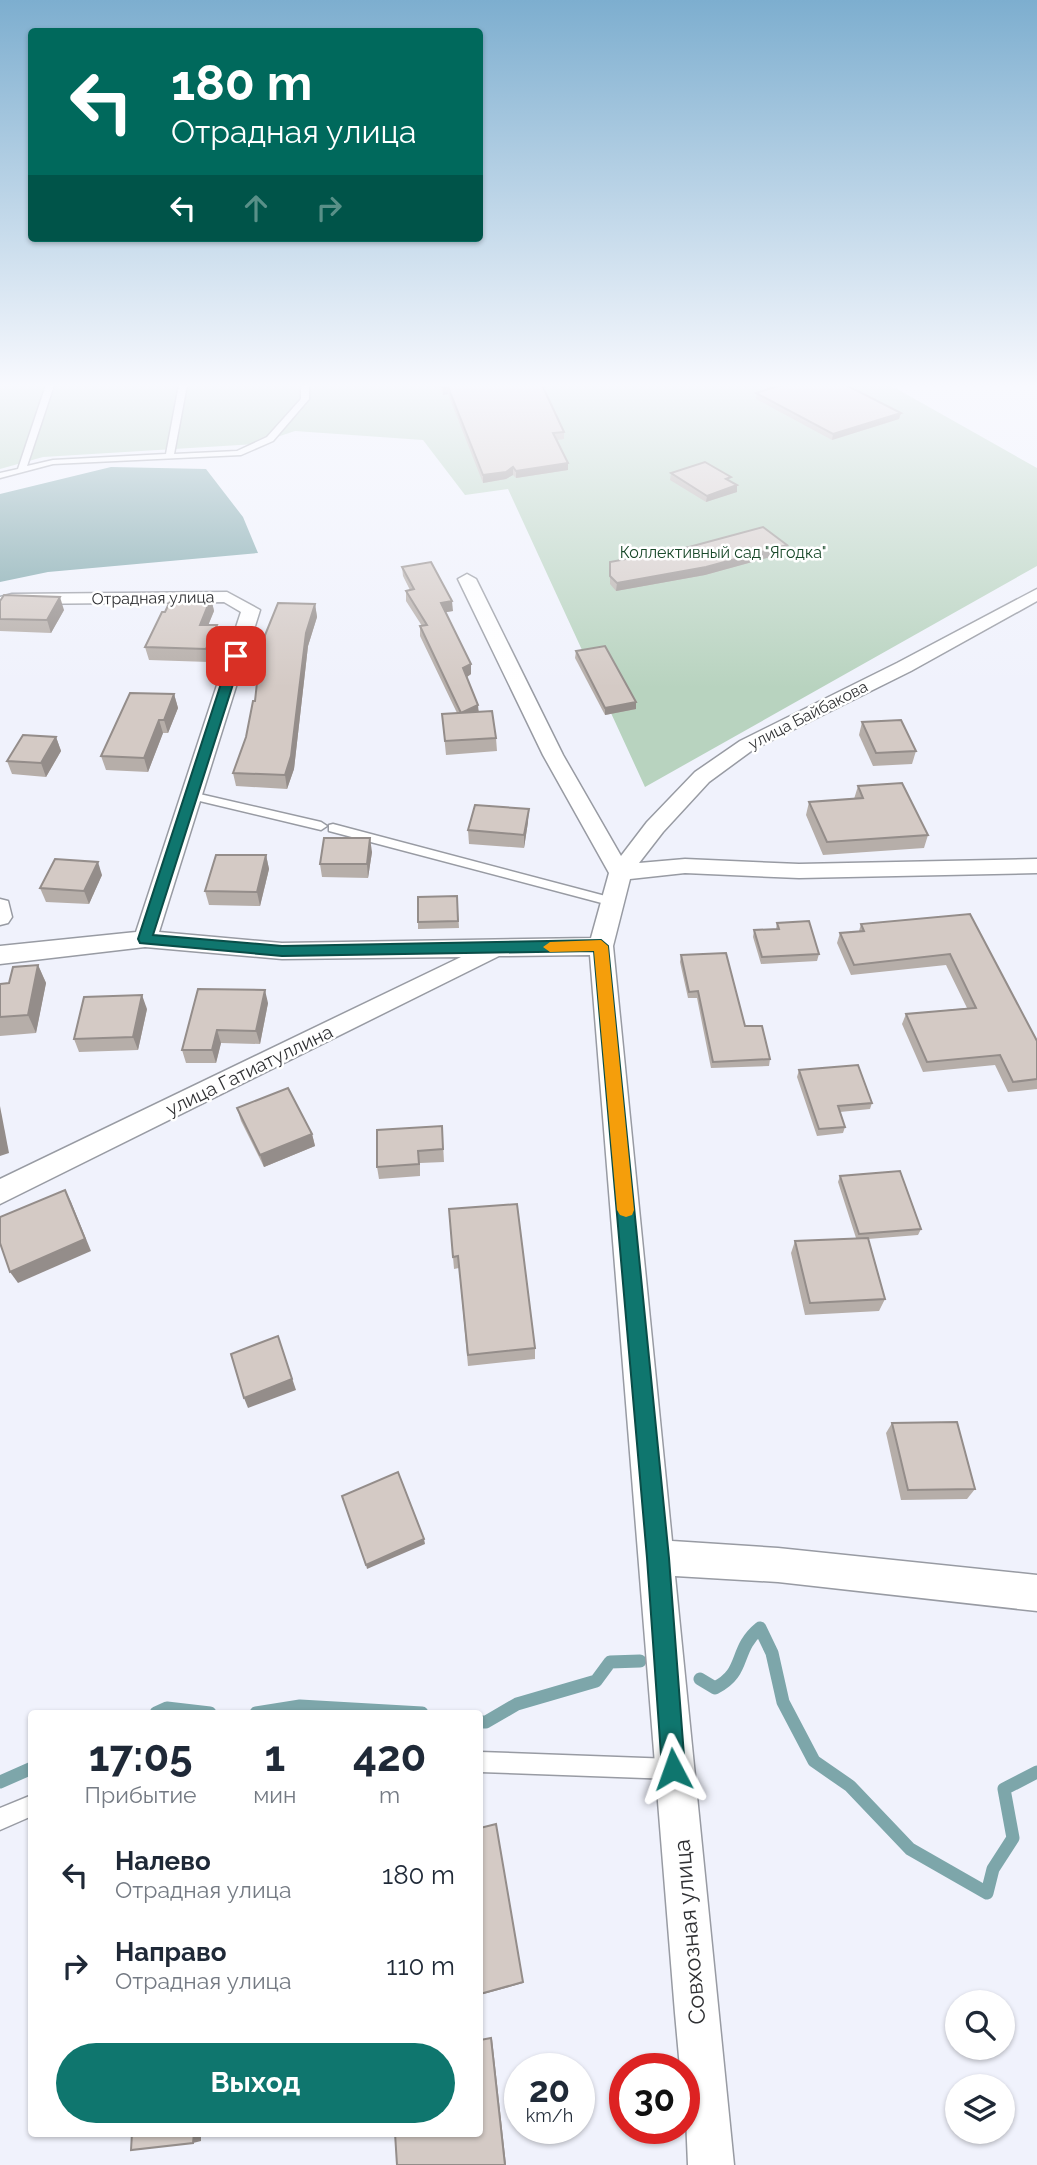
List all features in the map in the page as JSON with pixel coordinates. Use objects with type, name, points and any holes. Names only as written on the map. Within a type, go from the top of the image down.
[{"type":"street","points":[[467,579],[553,755],[620,873],[685,866],[799,871],[1037,866]]},
{"type":"street","name":"Отрадная улица","points":[[0,603],[12,599],[227,597],[251,610],[145,939]]},
{"type":"street","name":"улица Байбакова","points":[[601,946],[620,873],[655,827],[702,777],[747,745],[1029,603]]},
{"type":"street","points":[[0,907],[0,917]]},
{"type":"street","points":[[0,955],[145,939],[282,951],[601,946]]},
{"type":"street","name":"Совхозная улица","points":[[601,946],[658,1558],[673,1769],[711,2165]]},
{"type":"street","name":"улица Гатиатуллина","points":[[0,1192],[498,948]]},
{"type":"street","points":[[658,1558],[778,1565],[1037,1593]]},
{"type":"lane","points":[[191,796],[327,827],[613,902]]},
{"type":"lane","points":[[483,1762],[673,1769]]},
{"type":"lane","points":[[0,1819],[28,1807]]},
{"type":"green space","name":"Коллективный сад \"Ягодка\"","points":[[458,486],[1037,486],[1037,566],[645,787],[508,489],[465,495]]},
{"type":"water","points":[[33,486],[219,486],[243,517],[258,553],[48,572],[0,582],[0,494]]},
{"type":"building","points":[[691,486],[734,486],[707,496]]},
{"type":"building","points":[[763,527],[787,545],[706,567],[617,583],[610,576],[610,562],[689,547]]},
{"type":"building","points":[[431,562],[452,601],[441,603],[471,664],[463,668],[478,705],[461,713],[420,626],[427,625],[406,591],[414,589],[402,567]]},
{"type":"building","points":[[4,595],[60,597],[47,620],[0,619],[0,601]]},
{"type":"building","points":[[172,597],[211,598],[200,625],[217,625],[206,649],[145,647]]},
{"type":"building","points":[[278,603],[315,604],[306,633],[291,756],[285,775],[233,773],[255,701],[261,645]]},
{"type":"building","points":[[605,646],[636,702],[605,708],[576,651]]},
{"type":"building","points":[[130,693],[174,694],[164,720],[159,720],[144,758],[101,756]]},
{"type":"building","points":[[492,711],[496,738],[445,741],[442,714]]},
{"type":"building","points":[[901,720],[916,751],[876,753],[862,722]]},
{"type":"building","points":[[23,735],[56,737],[41,763],[7,761]]},
{"type":"building","points":[[902,783],[928,835],[827,842],[809,802],[863,798],[858,786]]},
{"type":"building","points":[[475,805],[529,809],[524,835],[468,830]]},
{"type":"building","points":[[324,838],[370,838],[367,864],[320,864]]},
{"type":"building","points":[[216,855],[266,855],[257,892],[205,891]]},
{"type":"building","points":[[55,859],[98,862],[84,891],[40,888]]},
{"type":"building","points":[[457,896],[458,921],[418,922],[418,897]]},
{"type":"building","points":[[970,914],[1037,1041],[1037,1079],[1013,1082],[1000,1055],[927,1062],[906,1014],[976,1008],[950,954],[854,965],[840,933],[864,931],[861,924]]},
{"type":"building","points":[[809,921],[819,954],[762,957],[754,930],[779,929],[777,923]]},
{"type":"building","points":[[726,953],[745,1026],[762,1026],[770,1059],[713,1062],[698,991],[689,992],[681,955]]},
{"type":"building","points":[[38,965],[28,1015],[0,1017],[0,984],[9,983],[13,967]]},
{"type":"building","points":[[198,989],[265,990],[256,1031],[217,1030],[212,1050],[182,1050]]},
{"type":"building","points":[[142,995],[133,1037],[74,1039],[84,997]]},
{"type":"building","points":[[858,1065],[872,1103],[838,1106],[845,1127],[819,1129],[799,1070]]},
{"type":"building","points":[[288,1088],[312,1134],[260,1155],[237,1108]]},
{"type":"building","points":[[442,1126],[443,1149],[418,1151],[419,1164],[377,1167],[377,1130]]},
{"type":"building","points":[[900,1171],[921,1229],[859,1234],[840,1176]]},
{"type":"building","points":[[65,1190],[85,1239],[10,1272],[0,1243],[0,1217]]},
{"type":"building","points":[[517,1204],[535,1348],[468,1355],[458,1256],[453,1257],[449,1209]]},
{"type":"building","points":[[868,1238],[885,1299],[810,1303],[795,1241]]},
{"type":"building","points":[[278,1336],[292,1379],[244,1398],[231,1354]]},
{"type":"building","points":[[957,1422],[975,1489],[908,1490],[892,1423]]},
{"type":"building","points":[[398,1472],[424,1539],[366,1565],[342,1496]]},
{"type":"building","points":[[496,1824],[523,1982],[483,1993],[483,1827]]},
{"type":"building","points":[[491,2038],[505,2165],[397,2165],[395,2137],[483,2137],[483,2039]]},
{"type":"building","points":[[132,2137],[194,2137],[193,2143],[131,2150]]},
{"type":"waterway","points":[[700,1679],[715,1688],[725,1682],[736,1668],[746,1644],[760,1628],[772,1653],[783,1702],[814,1761],[850,1786],[910,1849],[987,1893],[993,1869],[1013,1838],[1004,1789],[1037,1772]]},
{"type":"waterway","points":[[483,1722],[517,1704],[596,1681],[610,1662],[640,1661]]},
{"type":"waterway","points":[[275,1710],[300,1706],[370,1710]]},
{"type":"waterway","points":[[163,1710],[184,1710]]},
{"type":"waterway","points":[[0,1782],[28,1770]]},
{"type":"slow traffic","points":[[550,947],[601,946],[626,1210]]},
{"type":"route","points":[[236,656],[145,939],[282,951],[601,946],[658,1558],[673,1769]]}]
